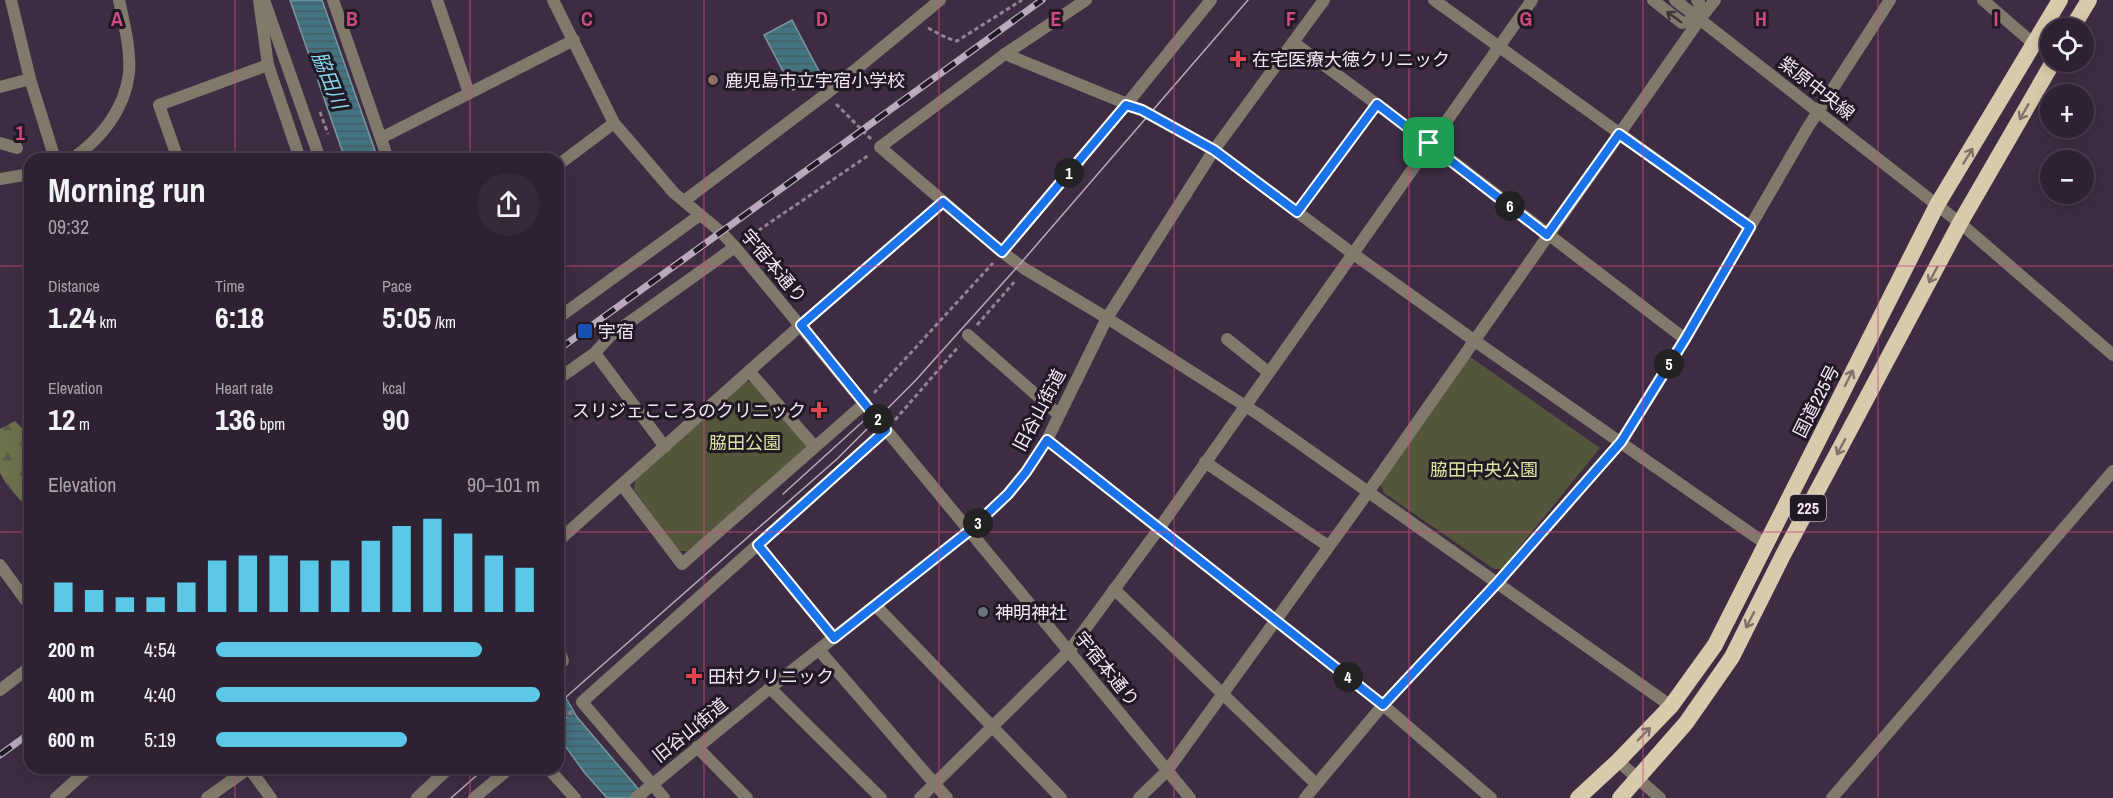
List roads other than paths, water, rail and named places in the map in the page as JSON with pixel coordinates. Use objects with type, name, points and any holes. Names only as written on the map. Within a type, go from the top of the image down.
[{"type":"highway","name":"国道225号","points":[[1578,798],[1618,761],[1671,706],[1715,645],[1937,205],[2060,0]]},
{"type":"highway","points":[[2078,18],[2089,0]]},
{"type":"highway","name":"225","points":[[1620,798],[1686,723],[1732,657],[1783,555],[1960,223],[2047,72]]},
{"type":"street","points":[[11,0],[30,79],[53,153]]},
{"type":"street","points":[[81,153],[103,132],[119,107],[124,93],[129,72],[128,47],[119,0]]},
{"type":"street","points":[[259,0],[268,65],[298,153]]},
{"type":"street","points":[[264,0],[318,153]]},
{"type":"street","points":[[333,0],[386,153]]},
{"type":"street","points":[[437,0],[469,93]]},
{"type":"street","name":"宇宿本通り","points":[[553,0],[614,123],[674,193],[739,244],[864,403],[1190,798]]},
{"type":"street","points":[[684,201],[826,94],[939,0]]},
{"type":"street","points":[[1086,0],[1005,54],[880,147],[1025,269],[1245,405],[1671,706]]},
{"type":"street","points":[[1002,252],[1211,0]]},
{"type":"street","name":"旧谷山街道","points":[[644,791],[969,531],[1008,494],[1047,440],[1107,318],[1214,150],[1324,0]]},
{"type":"street","points":[[1434,0],[1750,227]]},
{"type":"street","points":[[920,798],[1069,651],[1158,530],[1532,0]]},
{"type":"street","points":[[1653,0],[1682,23],[1700,19]]},
{"type":"street","name":"紫原中央線","points":[[1676,0],[1960,223],[2113,356]]},
{"type":"street","points":[[1697,0],[1700,19]]},
{"type":"street","points":[[1139,798],[1167,771],[1369,491],[1547,235],[1715,0]]},
{"type":"street","points":[[1305,798],[1383,705],[1498,582],[1621,442],[1685,339],[1818,112],[1890,0]]},
{"type":"street","points":[[1983,0],[2035,45]]},
{"type":"street","points":[[381,138],[574,40]]},
{"type":"street","points":[[1293,42],[1685,339]]},
{"type":"street","points":[[1005,54],[1142,110],[1214,150],[1475,341],[1766,544]]},
{"type":"street","points":[[176,153],[159,105],[268,65]]},
{"type":"street","points":[[0,87],[30,79]]},
{"type":"street","points":[[1297,212],[1377,104]]},
{"type":"street","points":[[564,160],[614,123]]},
{"type":"street","points":[[0,143],[17,148]]},
{"type":"street","points":[[0,179],[24,175]]},
{"type":"street","points":[[564,537],[748,371],[943,202]]},
{"type":"street","points":[[564,314],[700,215]]},
{"type":"street","points":[[564,376],[595,353],[610,336],[739,244]]},
{"type":"street","points":[[969,335],[1058,414]]},
{"type":"street","points":[[1227,339],[1268,372]]},
{"type":"street","points":[[595,353],[665,447]]},
{"type":"street","points":[[748,371],[814,446]]},
{"type":"street","points":[[622,485],[682,564],[864,403]]},
{"type":"street","points":[[664,798],[644,791],[582,702],[886,430]]},
{"type":"street","points":[[1047,440],[1158,530],[1383,705],[1491,798]]},
{"type":"street","points":[[1205,462],[1328,546]]},
{"type":"street","points":[[1832,798],[2113,471]]},
{"type":"street","points":[[758,545],[834,638]]},
{"type":"street","points":[[0,565],[24,598]]},
{"type":"street","points":[[1114,590],[1316,784]]},
{"type":"street","points":[[876,606],[991,728],[1061,798]]},
{"type":"street","points":[[819,650],[947,798]]},
{"type":"street","points":[[0,690],[24,672]]},
{"type":"street","points":[[770,688],[881,798]]},
{"type":"street","points":[[697,747],[747,798]]},
{"type":"street","points":[[1618,761],[1660,798]]},
{"type":"street","points":[[56,798],[82,774]]},
{"type":"street","points":[[207,798],[241,774]]},
{"type":"street","points":[[253,774],[271,798]]},
{"type":"street","points":[[417,798],[443,774]]},
{"type":"street","points":[[474,798],[503,774]]},
{"type":"street","points":[[553,774],[575,798]]},
{"type":"water","name":"脇田川","points":[[290,0],[322,0],[376,153],[343,153]]},
{"type":"water","points":[[792,20],[821,75],[793,90],[764,35]]},
{"type":"water","points":[[564,694],[577,717],[646,798],[607,798],[564,744]]},
{"type":"tram line","points":[[564,699],[837,459],[915,381],[1020,264],[1248,0]]},
{"type":"tram line","points":[[783,494],[870,415]]},
{"type":"tram line","points":[[451,798],[478,774]]},
{"type":"railway","points":[[564,346],[1042,0]]},
{"type":"railway","points":[[0,755],[24,737]]},
{"type":"place","name":"在宅医療大徳クリニック","points":[[1238,59]]},
{"type":"place","name":"鹿児島市立宇宿小学校","points":[[713,80]]},
{"type":"place","name":"宇宿","points":[[585,331]]},
{"type":"place","name":"スリジェこころのクリニック","points":[[819,410]]},
{"type":"place","name":"神明神社","points":[[983,612]]},
{"type":"place","name":"田村クリニック","points":[[694,676]]},
{"type":"park label","name":"脇田公園","points":[[745,442]]},
{"type":"park label","name":"脇田中央公園","points":[[1484,469]]}]
